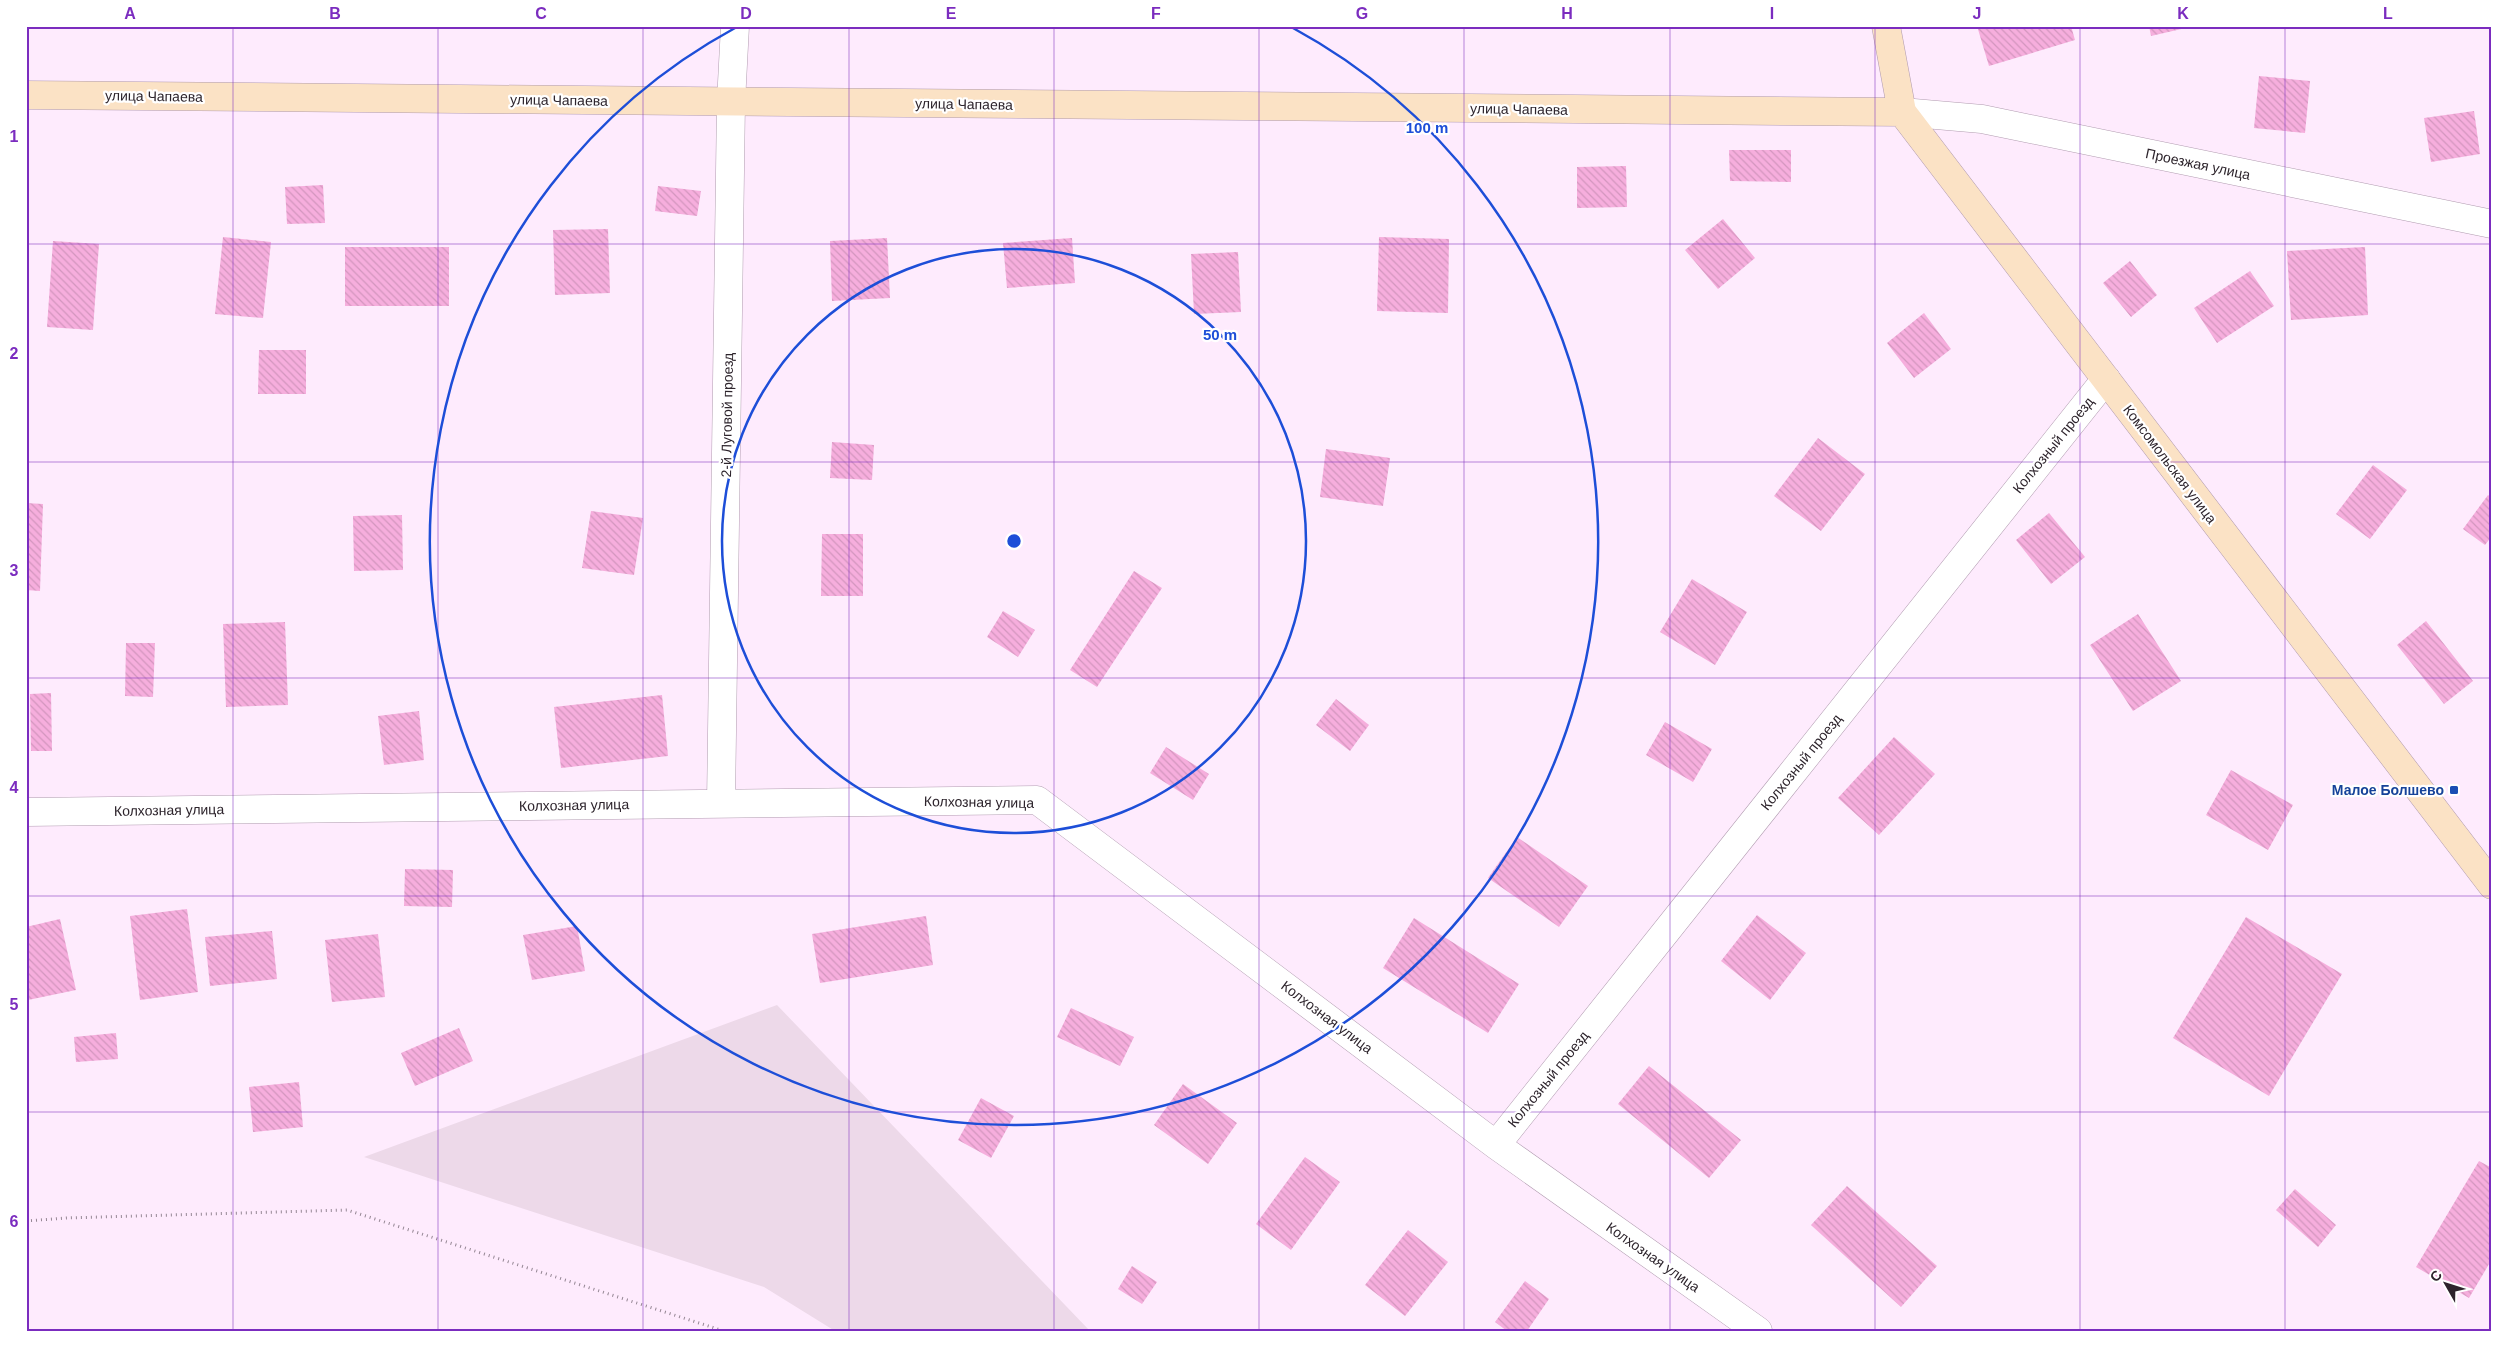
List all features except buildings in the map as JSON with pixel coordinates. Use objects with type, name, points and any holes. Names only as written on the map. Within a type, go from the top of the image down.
[{"type":"street","name":"2-й Луговой проезд","points":[[721,803],[732,102],[735,26]]},
{"type":"street","name":"Комсомольская улица","points":[[1886,26],[1902,112],[2492,885]]},
{"type":"street","name":"улица Чапаева","points":[[26,95],[1902,112]]},
{"type":"street","name":"Проезжая улица","points":[[1902,112],[1982,120],[2492,224]]},
{"type":"street","name":"Колхозный проезд","points":[[1496,1145],[2106,379]]},
{"type":"street","name":"Колхозная улица","points":[[26,812],[1037,800],[1496,1145],[1758,1331]]},
{"type":"path","points":[[26,1221],[347,1210],[724,1331]]},
{"type":"shaded area","points":[[777,1005],[1090,1331],[835,1331],[764,1287],[364,1157]]},
{"type":"place","name":"Малое Болшево","points":[[2454,790]]}]
